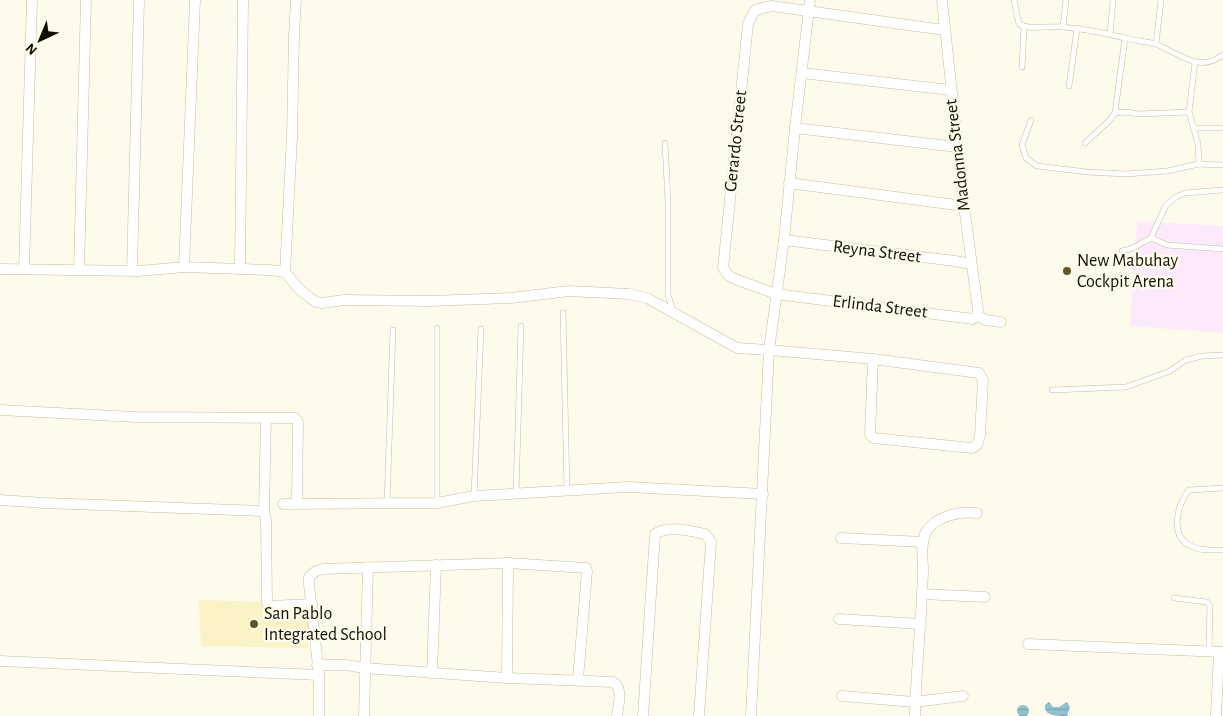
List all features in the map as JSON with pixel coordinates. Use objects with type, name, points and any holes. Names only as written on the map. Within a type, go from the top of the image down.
[{"type":"street","points":[[24,269],[32,0]]},
{"type":"street","points":[[79,270],[86,0]]},
{"type":"street","points":[[132,270],[139,0]]},
{"type":"street","points":[[184,267],[195,0]]},
{"type":"street","points":[[240,269],[243,0]]},
{"type":"street","points":[[296,0],[285,272],[299,289],[316,302],[511,298],[569,291],[628,294],[647,298],[737,348],[873,359],[979,373],[983,380],[980,436],[977,445],[972,448],[875,439],[871,437],[873,359]]},
{"type":"street","points":[[751,716],[769,350],[784,240],[810,0]]},
{"type":"street","name":"Madonna Street","points":[[942,0],[950,90],[978,313]]},
{"type":"street","name":"Gerardo Street","points":[[776,294],[735,279],[724,268],[748,24],[754,11],[772,6],[809,12]]},
{"type":"street","points":[[809,12],[944,30]]},
{"type":"street","points":[[802,73],[950,90]]},
{"type":"street","points":[[795,128],[957,147]]},
{"type":"street","points":[[789,183],[964,206]]},
{"type":"street","name":"Reyna Street","points":[[784,240],[971,264]]},
{"type":"street","points":[[0,269],[132,270],[184,267],[285,272]]},
{"type":"street","name":"Erlinda Street","points":[[776,294],[974,319],[978,313]]},
{"type":"street","points":[[978,313],[985,320],[1001,322]]},
{"type":"street","points":[[0,410],[136,417],[295,418],[298,422],[297,503]]},
{"type":"street","points":[[266,418],[264,511],[266,520],[267,604],[270,606],[312,604]]},
{"type":"street","points":[[283,504],[437,503],[474,496],[628,487],[762,494]]},
{"type":"street","points":[[0,500],[264,511]]},
{"type":"street","points":[[915,716],[921,624],[923,542],[925,533],[939,521],[958,513],[977,513]]},
{"type":"street","points":[[643,716],[655,534],[662,529],[705,534],[710,542],[698,716]]},
{"type":"street","points":[[841,538],[923,542]]},
{"type":"street","points":[[507,678],[508,563]]},
{"type":"street","points":[[319,716],[318,670],[309,577],[316,571],[323,569],[508,563],[586,568],[578,679]]},
{"type":"street","points":[[432,673],[436,565]]},
{"type":"street","points":[[364,716],[368,567]]},
{"type":"street","points":[[922,594],[985,597]]},
{"type":"street","points":[[838,619],[921,624]]},
{"type":"street","points":[[1028,644],[1217,652],[1216,716]]},
{"type":"street","points":[[0,661],[318,670],[346,665],[364,668],[507,678],[578,679],[613,682],[620,689],[617,716]]},
{"type":"street","points":[[842,696],[915,702],[963,696]]},
{"type":"lane","points":[[1014,0],[1018,24],[1024,27],[1063,27],[1110,34],[1156,44],[1195,63],[1208,62],[1223,55]]},
{"type":"lane","points":[[1063,27],[1066,0]]},
{"type":"lane","points":[[1110,34],[1113,0]]},
{"type":"lane","points":[[1156,44],[1161,0]]},
{"type":"lane","points":[[1022,68],[1024,27]]},
{"type":"lane","points":[[1069,86],[1077,29]]},
{"type":"lane","points":[[1086,143],[1114,114],[1125,38]]},
{"type":"lane","points":[[1195,63],[1189,112],[1198,144],[1199,164]]},
{"type":"lane","points":[[1114,114],[1126,112],[1138,114],[1189,112]]},
{"type":"lane","points":[[1031,120],[1022,145],[1026,158],[1037,166],[1126,174],[1167,171],[1199,164],[1223,165]]},
{"type":"lane","points":[[1194,128],[1223,128]]},
{"type":"lane","points":[[665,142],[668,201],[668,295],[674,314]]},
{"type":"lane","points":[[1122,250],[1130,249],[1151,238],[1166,205],[1176,197],[1185,193],[1223,190]]},
{"type":"lane","points":[[1151,238],[1167,245],[1223,249]]},
{"type":"lane","points":[[563,313],[567,492]]},
{"type":"lane","points":[[516,495],[521,326]]},
{"type":"lane","points":[[437,328],[437,503]]},
{"type":"lane","points":[[474,496],[481,329]]},
{"type":"lane","points":[[387,503],[394,330]]},
{"type":"lane","points":[[1052,390],[1126,387],[1170,371],[1186,360],[1202,356],[1223,355]]},
{"type":"lane","points":[[1223,488],[1189,490],[1180,507],[1177,525],[1181,539],[1188,545],[1201,550],[1223,550]]},
{"type":"lane","points":[[1174,598],[1207,602],[1210,606],[1217,652]]},
{"type":"shaded area","points":[[1137,221],[1223,226],[1223,333],[1130,326]]},
{"type":"shaded area","name":"San Pablo Integrated School","points":[[199,600],[308,603],[309,648],[201,646]]},
{"type":"water","points":[[1049,702],[1053,707],[1059,707],[1067,702],[1070,707],[1067,716],[1048,713],[1045,705]]},
{"type":"water","points":[[1021,705],[1025,705],[1029,711],[1025,717],[1021,717],[1017,713],[1017,709]]},
{"type":"place","name":"New Mabuhay Cockpit Arena","points":[[1067,271]]},
{"type":"place","name":"San Pablo Integrated School","points":[[254,624]]}]
